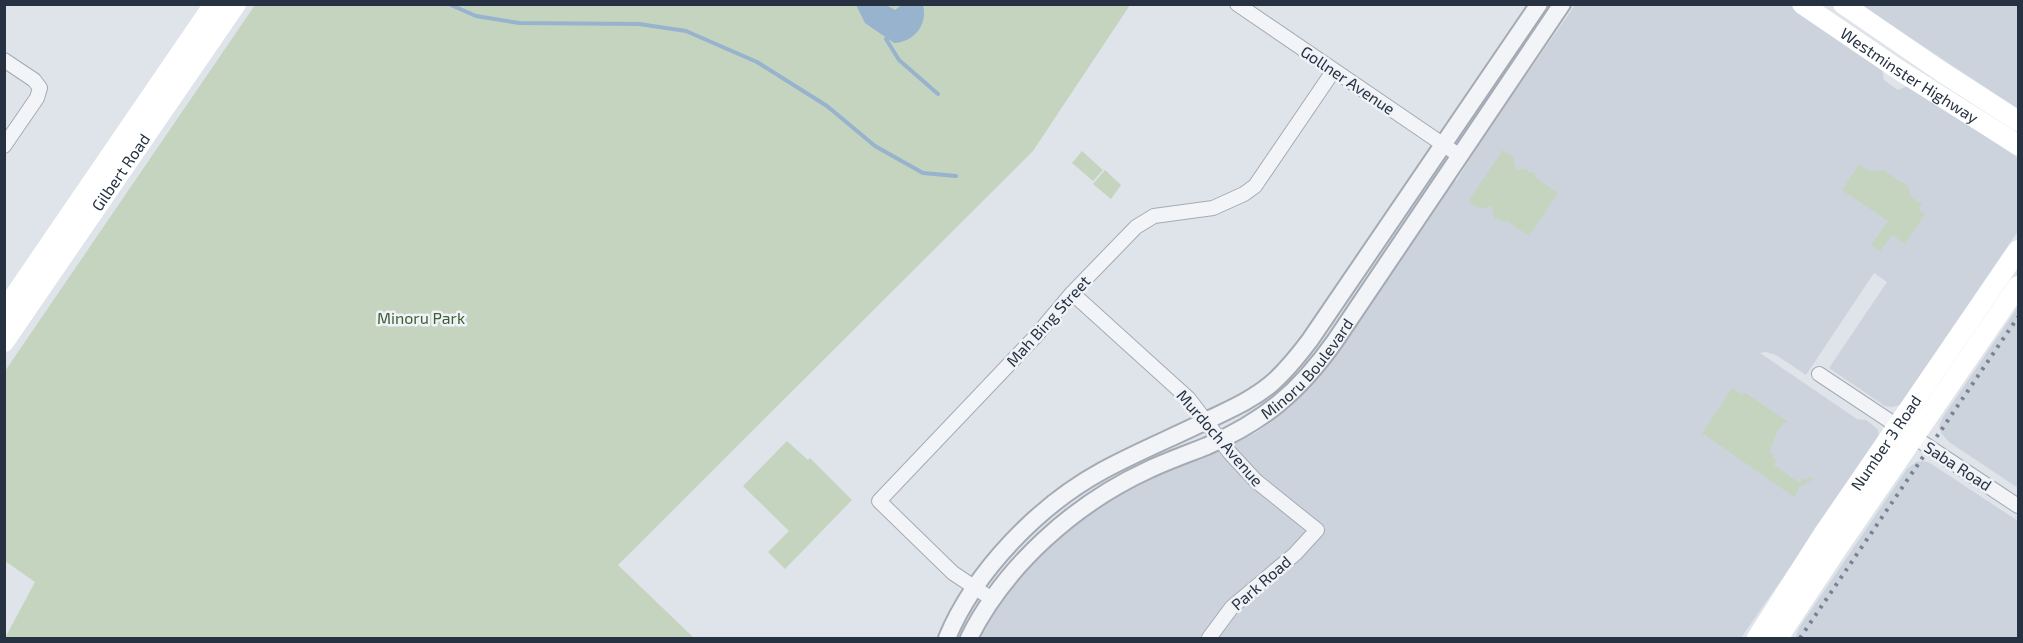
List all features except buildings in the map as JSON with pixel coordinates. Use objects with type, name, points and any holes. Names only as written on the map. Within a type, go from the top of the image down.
[{"type":"main road","name":"Westminster Highway","points":[[1802,4],[1899,70],[2019,145]]},
{"type":"main road","name":"Westminster Highway","points":[[1843,4],[1942,72],[2019,121]]},
{"type":"main road","name":"Gilbert Road","points":[[4,311],[220,8]]},
{"type":"main road","name":"Gilbert Road","points":[[4,342],[220,8]]},
{"type":"main road","name":"Number 3 Road","points":[[1757,639],[1824,533],[2019,250]]},
{"type":"main road","name":"Number 3 Road","points":[[1778,639],[2019,286]]},
{"type":"street","name":"Gollner Avenue","points":[[1237,4],[1460,156]]},
{"type":"street","name":"Minoru Boulevard","points":[[947,639],[963,605],[975,587],[1004,551],[1038,517],[1072,490],[1102,471],[1242,404],[1270,385],[1291,365],[1311,340],[1539,4]]},
{"type":"street","name":"Minoru Boulevard","points":[[969,639],[992,599],[1018,568],[1045,540],[1081,510],[1109,491],[1148,470],[1220,440],[1253,423],[1284,401],[1318,364],[1562,4]]},
{"type":"street","points":[[4,60],[34,80],[40,88],[37,98],[4,146]]},
{"type":"street","name":"Mah Bing Street","points":[[992,599],[953,573],[879,501],[1136,227],[1154,216],[1213,208],[1244,194],[1254,186],[1334,70]]},
{"type":"street","name":"Murdoch Avenue","points":[[1072,293],[1189,399],[1220,440],[1256,481],[1317,530]]},
{"type":"street","name":"Saba Road","points":[[1819,374],[2019,506]]},
{"type":"street","name":"Park Road","points":[[1209,639],[1232,607],[1279,568],[1317,530]]},
{"type":"shaded area","points":[[1575,5],[1790,5],[1875,62],[1882,68],[1884,80],[1898,90],[1913,87],[2018,158],[2018,231],[1900,405],[1885,406],[1829,368],[1887,282],[1874,273],[1806,375],[1776,355],[1760,353],[1857,419],[1866,420],[1878,430],[1879,439],[1741,638],[978,638],[1000,602],[1031,564],[1075,523],[1132,487],[1257,432],[1312,385],[1339,350],[1452,182],[1457,180],[1483,137]]},
{"type":"shaded area","points":[[1861,5],[2018,5],[2018,109],[1891,25]]},
{"type":"shaded area","points":[[2018,307],[2018,488],[1949,442],[1941,433],[1939,426]]},
{"type":"shaded area","points":[[1916,462],[1930,463],[2018,521],[2018,638],[1795,638],[1799,628],[1907,469]]},
{"type":"green space","name":"Minoru Park","points":[[255,5],[1130,5],[1033,151],[618,565],[694,638],[5,638],[35,582],[5,561],[5,371]]},
{"type":"green space","points":[[1503,150],[1513,157],[1516,170],[1527,168],[1528,172],[1535,173],[1536,178],[1558,193],[1529,236],[1507,221],[1494,219],[1492,206],[1479,209],[1468,201]]},
{"type":"green space","points":[[1082,151],[1103,170],[1093,181],[1072,163]]},
{"type":"green space","points":[[1859,164],[1871,172],[1883,170],[1909,187],[1911,197],[1922,204],[1919,210],[1925,214],[1905,244],[1892,235],[1880,251],[1871,245],[1888,221],[1842,190]]},
{"type":"green space","points":[[1105,170],[1121,185],[1111,199],[1093,184]]},
{"type":"green space","points":[[1732,388],[1742,395],[1744,392],[1787,421],[1778,431],[1770,452],[1775,455],[1774,465],[1800,483],[1803,478],[1806,480],[1809,476],[1813,479],[1800,487],[1794,497],[1702,433]]},
{"type":"green space","points":[[787,441],[808,460],[810,458],[852,500],[785,569],[768,552],[789,531],[743,486]]},
{"type":"water","points":[[856,5],[886,5],[895,10],[902,5],[923,5],[923,19],[921,26],[913,36],[894,43],[865,23]]},
{"type":"waterway","points":[[451,5],[476,16],[519,23],[639,24],[686,31],[757,62],[827,106],[875,146],[923,173],[956,176]]},
{"type":"waterway","points":[[886,39],[899,60],[938,94]]},
{"type":"railway","points":[[1800,638],[2018,317]]}]
